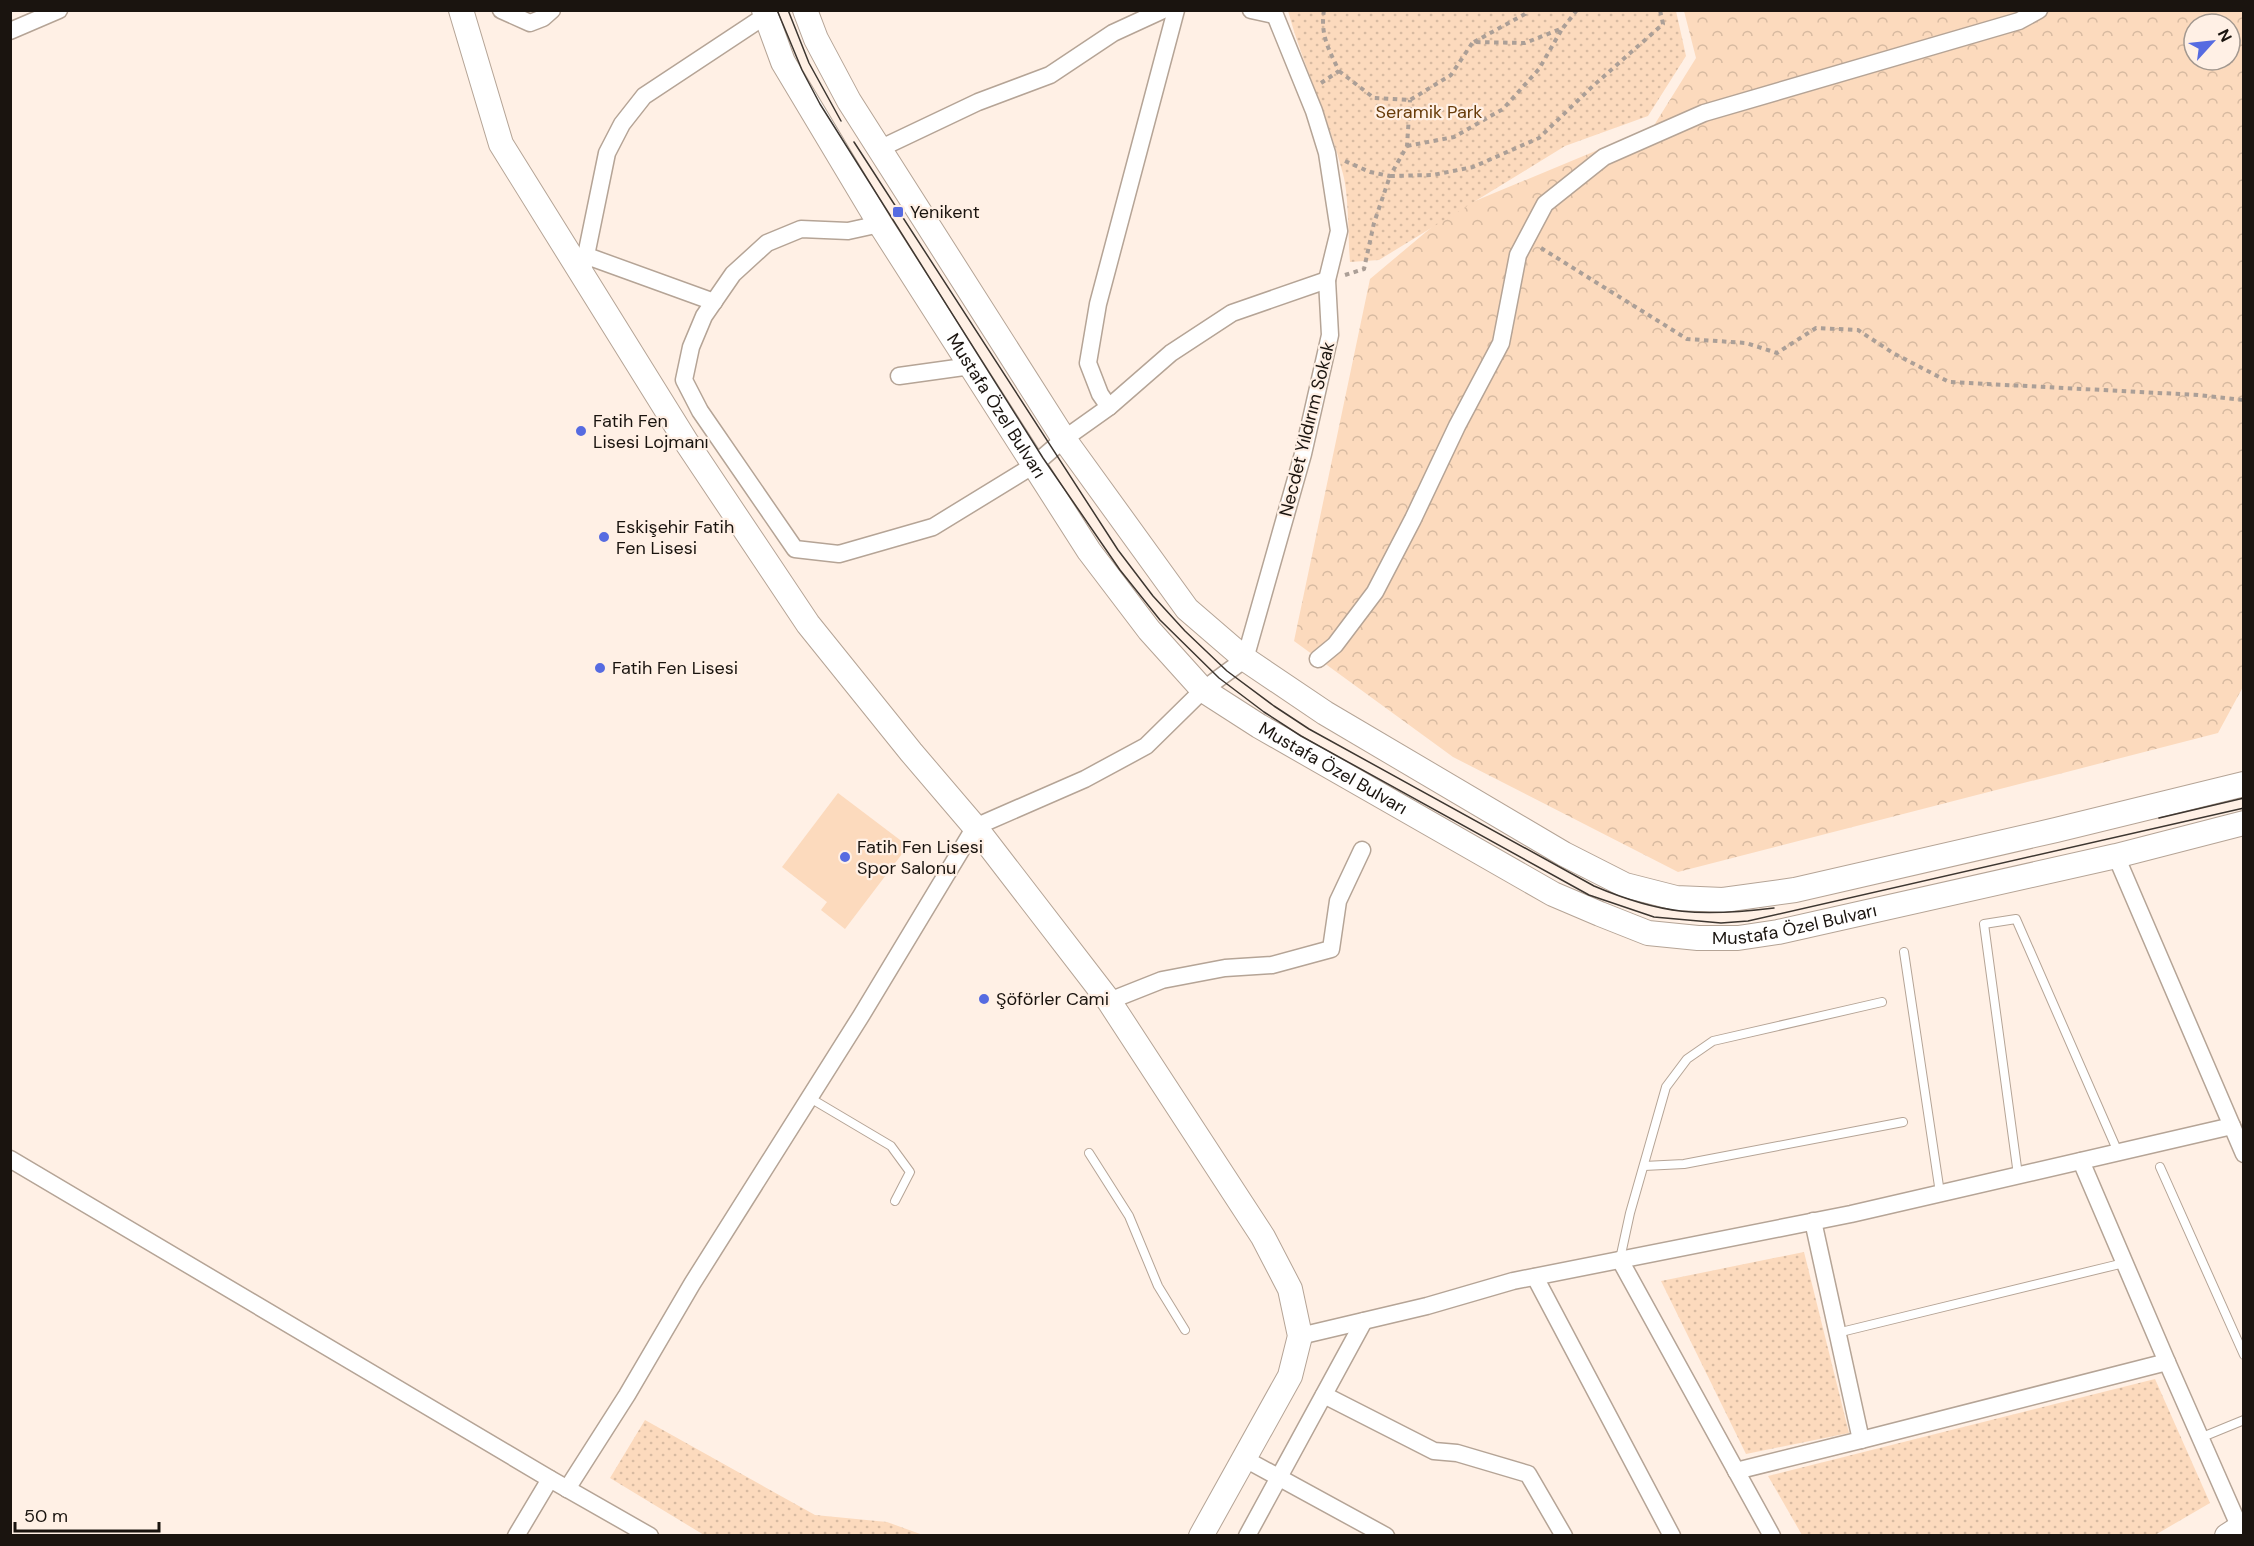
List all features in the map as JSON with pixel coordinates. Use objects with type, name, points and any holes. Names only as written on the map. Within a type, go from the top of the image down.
[{"type":"main road","points":[[461,10],[501,144],[584,265],[687,443],[808,624],[911,752],[975,826],[1109,1001],[1263,1237],[1290,1289],[1300,1336],[1290,1376],[1201,1536]]},
{"type":"main road","name":"Mustafa Özel Bulvarı","points":[[805,10],[816,39],[849,101],[1064,440],[1187,609],[1245,659],[1325,713],[1564,854],[1625,885],[1676,898],[1723,900],[1795,890],[2244,784]]},
{"type":"main road","name":"Mustafa Özel Bulvarı","points":[[764,14],[783,62],[880,224],[1089,551],[1149,630],[1203,690],[1259,726],[1553,894],[1648,933],[1698,938],[1738,938],[1778,932],[2116,856],[2244,823]]},
{"type":"street","points":[[10,31],[59,10]]},
{"type":"street","points":[[501,10],[530,23],[543,18],[552,10]]},
{"type":"street","points":[[879,149],[978,102],[1050,75],[1113,33],[1163,10]]},
{"type":"street","points":[[1108,407],[1100,394],[1088,363],[1098,304],[1176,10]]},
{"type":"street","points":[[1251,10],[1274,13]]},
{"type":"street","points":[[1318,659],[1335,645],[1375,592],[1413,519],[1500,343],[1518,255],[1545,204],[1604,158],[1704,113],[2019,21],[2039,10]]},
{"type":"street","name":"Necdet Yıldırım Sokak","points":[[1245,659],[1303,454],[1330,335],[1327,280],[1339,231],[1328,153],[1274,13]]},
{"type":"street","points":[[714,302],[584,265],[607,153],[622,124],[644,96],[764,14]]},
{"type":"street","points":[[880,224],[848,231],[801,229],[766,243],[733,274],[704,316],[692,347],[684,380],[700,411],[795,549],[839,554],[933,527],[1034,465],[1108,407],[1171,353],[1232,313],[1327,280]]},
{"type":"street","points":[[899,376],[971,366]]},
{"type":"street","points":[[567,1489],[627,1395],[692,1284],[810,1098],[975,826],[1085,779],[1146,746],[1203,690],[1245,659]]},
{"type":"street","points":[[1109,1001],[1162,981],[1225,968],[1272,965],[1331,949],[1338,901],[1362,850]]},
{"type":"street","points":[[2116,856],[2244,1154]]},
{"type":"street","points":[[1300,1336],[1427,1306],[1513,1281],[1813,1221],[2232,1126]]},
{"type":"street","points":[[10,1159],[650,1536]]},
{"type":"street","points":[[2081,1161],[2237,1529]]},
{"type":"street","points":[[1813,1221],[1861,1440]]},
{"type":"street","points":[[1620,1260],[1772,1536]]},
{"type":"street","points":[[1535,1277],[1672,1536]]},
{"type":"street","points":[[1246,1536],[1364,1320]]},
{"type":"street","points":[[1736,1471],[2167,1362]]},
{"type":"street","points":[[1324,1395],[1434,1451],[1457,1453],[1528,1474],[1564,1536]]},
{"type":"street","points":[[1245,1459],[1386,1536]]},
{"type":"street","points":[[516,1536],[550,1479]]},
{"type":"lane","points":[[2018,1175],[1984,924],[2016,919],[2118,1152]]},
{"type":"lane","points":[[1904,952],[1940,1193]]},
{"type":"lane","points":[[1620,1260],[1666,1088],[1679,1068],[1700,1049],[1713,1041],[1882,1002]]},
{"type":"lane","points":[[810,1098],[891,1146],[910,1172],[894,1201]]},
{"type":"lane","points":[[1644,1166],[1684,1164],[1903,1122]]},
{"type":"lane","points":[[1089,1153],[1129,1216],[1158,1286],[1185,1330]]},
{"type":"lane","points":[[2160,1167],[2244,1355]]},
{"type":"lane","points":[[1837,1333],[2124,1263]]},
{"type":"lane","points":[[2200,1438],[2244,1420]]},
{"type":"path","points":[[1323,10],[1321,26],[1327,46],[1339,71],[1374,98],[1410,100],[1451,75],[1473,42],[1526,14],[1527,10]]},
{"type":"path","points":[[1407,146],[1454,137],[1503,109],[1539,69],[1563,28],[1577,10]]},
{"type":"path","points":[[1328,153],[1370,172],[1390,176],[1433,176],[1473,167],[1539,138],[1663,24],[1660,10]]},
{"type":"path","points":[[1473,42],[1525,43],[1563,28]]},
{"type":"path","points":[[1306,92],[1339,71]]},
{"type":"path","points":[[1327,280],[1364,269],[1374,224],[1390,176],[1407,146],[1410,100]]},
{"type":"path","points":[[1526,239],[1687,339],[1746,343],[1777,353],[1816,328],[1858,330],[1893,353],[1949,382],[2198,395],[2244,400]]},
{"type":"green space","name":"Seramik Park","points":[[1288,11],[1676,11],[1686,56],[1648,116],[1565,146],[1379,260],[1350,262],[1343,174]]},
{"type":"green space","points":[[1684,11],[2243,11],[2244,685],[2218,733],[1678,872],[1453,757],[1294,641],[1370,279],[1451,211],[1653,127],[1696,58]]},
{"type":"green space","name":"Fatih Fen Lisesi Spor Salonu","points":[[838,793],[908,846],[845,929],[821,910],[827,902],[782,867]]},
{"type":"green space","points":[[1804,1252],[1849,1433],[1746,1454],[1661,1281]]},
{"type":"green space","points":[[2155,1379],[2210,1503],[2155,1535],[1802,1535],[1768,1476]]},
{"type":"green space","points":[[645,1420],[815,1515],[887,1522],[923,1535],[704,1535],[610,1478]]},
{"type":"tram line","points":[[777,10],[802,70],[820,104],[1043,458],[1120,570],[1160,620],[1219,678],[1301,736],[1589,895],[1654,917],[1721,923],[1748,921],[2244,808]]},
{"type":"tram line","points":[[788,10],[809,63],[841,121]]},
{"type":"tram line","points":[[854,142],[1118,550],[1153,596],[1185,631],[1227,671],[1309,729],[1594,886],[1641,903],[1682,911],[1703,913],[1774,908]]},
{"type":"tram line","points":[[2159,818],[2244,798]]},
{"type":"place","name":"Yenikent","points":[[898,212]]},
{"type":"place","name":"Fatih Fen Lisesi Lojmanı","points":[[581,431]]},
{"type":"place","name":"Eskişehir Fatih Fen Lisesi","points":[[604,537]]},
{"type":"place","name":"Fatih Fen Lisesi","points":[[600,668]]},
{"type":"place","name":"Fatih Fen Lisesi Spor Salonu","points":[[845,857]]},
{"type":"place","name":"Şöförler Cami","points":[[984,999]]}]
